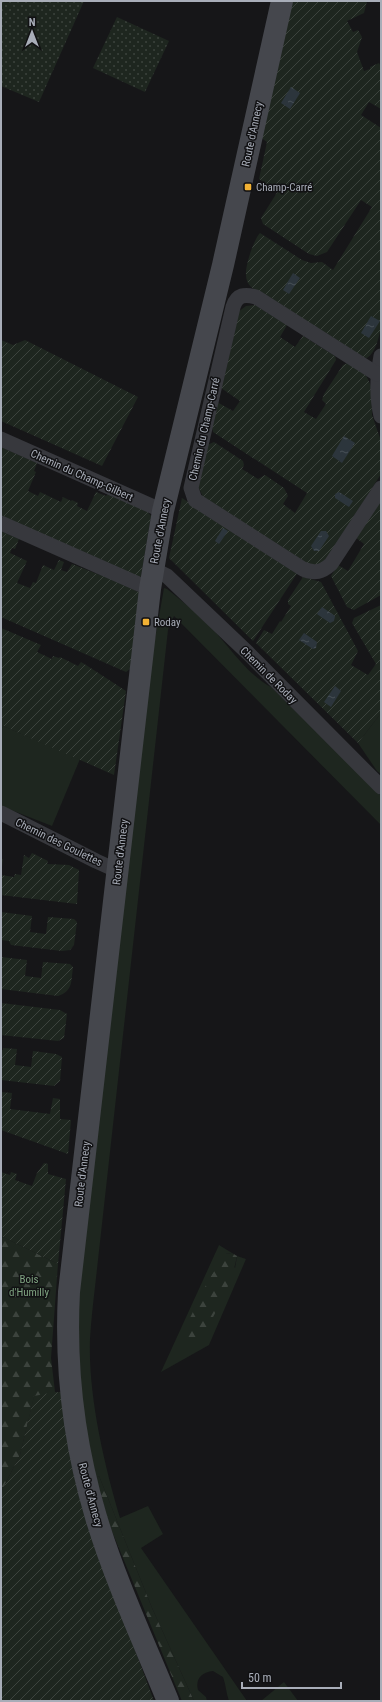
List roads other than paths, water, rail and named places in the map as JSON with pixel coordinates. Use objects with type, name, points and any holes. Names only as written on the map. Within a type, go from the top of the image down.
[{"type":"main road","name":"Route d'Annecy","points":[[168,1701],[117,1576],[96,1518],[80,1455],[71,1392],[68,1353],[68,1310],[73,1249],[152,579],[163,511],[223,265],[282,1]]},
{"type":"street","name":"Chemin du Champ-Carré","points":[[377,374],[256,297],[244,295],[239,296],[233,306],[191,488],[195,500],[303,569],[317,572],[324,571],[331,564],[381,488]]},
{"type":"street","points":[[381,356],[377,374],[377,387],[381,416]]},
{"type":"street","name":"Chemin du Champ-Gilbert","points":[[1,439],[163,511]]},
{"type":"street","name":"Chemin de Roday","points":[[1,523],[152,579],[168,576],[381,787]]},
{"type":"street","name":"Chemin des Goulettes","points":[[1,813],[118,871]]},
{"type":"water","points":[[291,87],[300,93],[290,109],[281,103]]},
{"type":"water","points":[[293,273],[300,278],[289,294],[283,290]]},
{"type":"water","points":[[371,316],[380,321],[369,338],[361,333]]},
{"type":"water","points":[[344,436],[355,443],[342,463],[332,456]]},
{"type":"water","points":[[339,492],[353,501],[349,507],[335,498],[335,494]]},
{"type":"water","points":[[223,528],[228,531],[219,544],[215,541]]},
{"type":"water","points":[[321,531],[326,531],[329,536],[319,551],[314,551],[311,546]]},
{"type":"water","points":[[322,607],[335,616],[334,621],[330,623],[317,614]]},
{"type":"water","points":[[304,633],[317,642],[316,648],[313,649],[299,640]]},
{"type":"water","points":[[335,686],[341,691],[331,707],[324,702]]},
{"type":"place","name":"Champ-Carré","points":[[248,187]]},
{"type":"place","name":"Roday","points":[[146,622]]},
{"type":"park label","name":"Bois d'Humilly","points":[[29,1285]]}]
